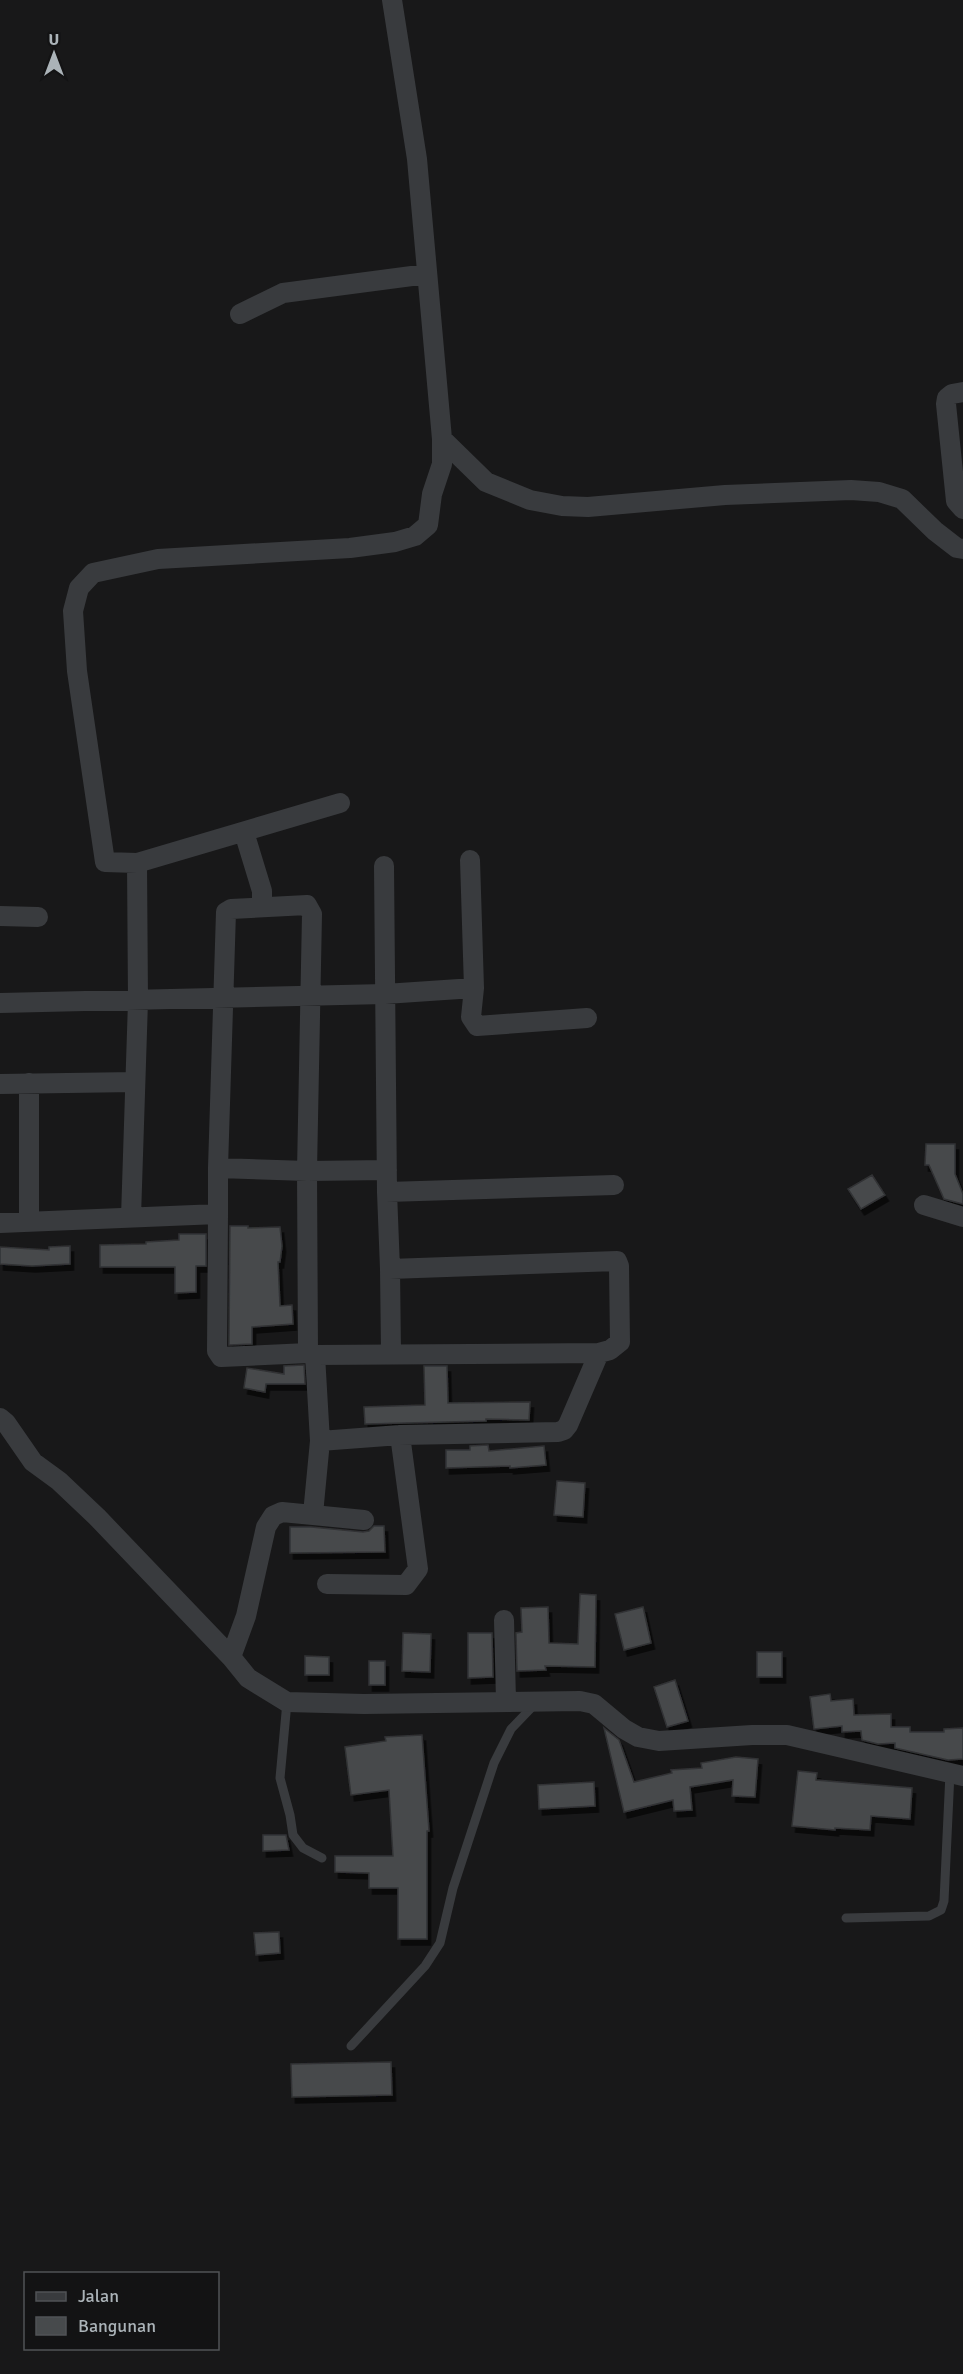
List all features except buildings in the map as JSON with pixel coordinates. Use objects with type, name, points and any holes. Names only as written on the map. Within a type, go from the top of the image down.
[{"type":"street","points":[[340,803],[137,863],[105,862],[77,671],[73,611],[79,588],[93,573],[158,560],[350,548],[395,542],[415,536],[428,525],[432,494],[442,464],[442,439],[417,159],[392,0]]},
{"type":"street","points":[[240,314],[283,293],[427,274]]},
{"type":"street","points":[[963,392],[952,393],[947,398],[946,404],[956,501],[963,509]]},
{"type":"street","points":[[442,439],[486,482],[540,502],[588,507],[725,495],[851,490],[879,492],[902,499],[935,531],[957,548],[963,549]]},
{"type":"street","points":[[244,832],[262,891],[262,907]]},
{"type":"street","points":[[470,860],[474,988],[471,1017],[477,1026],[587,1018]]},
{"type":"street","points":[[131,1216],[138,1001],[137,863]]},
{"type":"street","points":[[384,867],[391,1353]]},
{"type":"street","points":[[313,1514],[320,1441],[311,1354],[307,1171],[312,914],[307,905],[231,909],[226,912],[218,1168],[217,1351],[219,1355],[224,1358],[311,1354],[599,1353],[609,1350],[620,1342],[619,1266],[617,1261],[390,1269]]},
{"type":"street","points":[[0,916],[38,917]]},
{"type":"street","points":[[0,1003],[385,994],[474,988]]},
{"type":"street","points":[[0,1084],[135,1082]]},
{"type":"street","points":[[29,1083],[29,1221]]},
{"type":"street","points":[[218,1168],[307,1171],[387,1170]]},
{"type":"street","points":[[387,1192],[614,1185]]},
{"type":"street","points":[[924,1205],[963,1217]]},
{"type":"street","points":[[0,1223],[218,1214]]},
{"type":"street","points":[[320,1441],[400,1435],[558,1432],[564,1430],[599,1353]]},
{"type":"street","points":[[0,1418],[6,1423],[33,1462],[59,1481],[97,1517],[231,1657],[248,1678],[287,1702],[364,1704],[580,1701],[594,1704],[624,1729],[638,1737],[659,1741],[786,1735],[957,1774]]},
{"type":"street","points":[[327,1584],[406,1585],[418,1569],[400,1435]]},
{"type":"street","points":[[231,1657],[246,1617],[266,1527],[273,1516],[282,1512],[364,1520]]},
{"type":"street","points":[[504,1620],[507,1701]]},
{"type":"lane","points":[[351,2046],[425,1966],[440,1943],[453,1888],[494,1763],[511,1730],[537,1701]]},
{"type":"lane","points":[[287,1702],[280,1778],[293,1835],[303,1848],[322,1858]]},
{"type":"lane","points":[[846,1918],[929,1916],[941,1910],[944,1901],[957,1774]]}]
